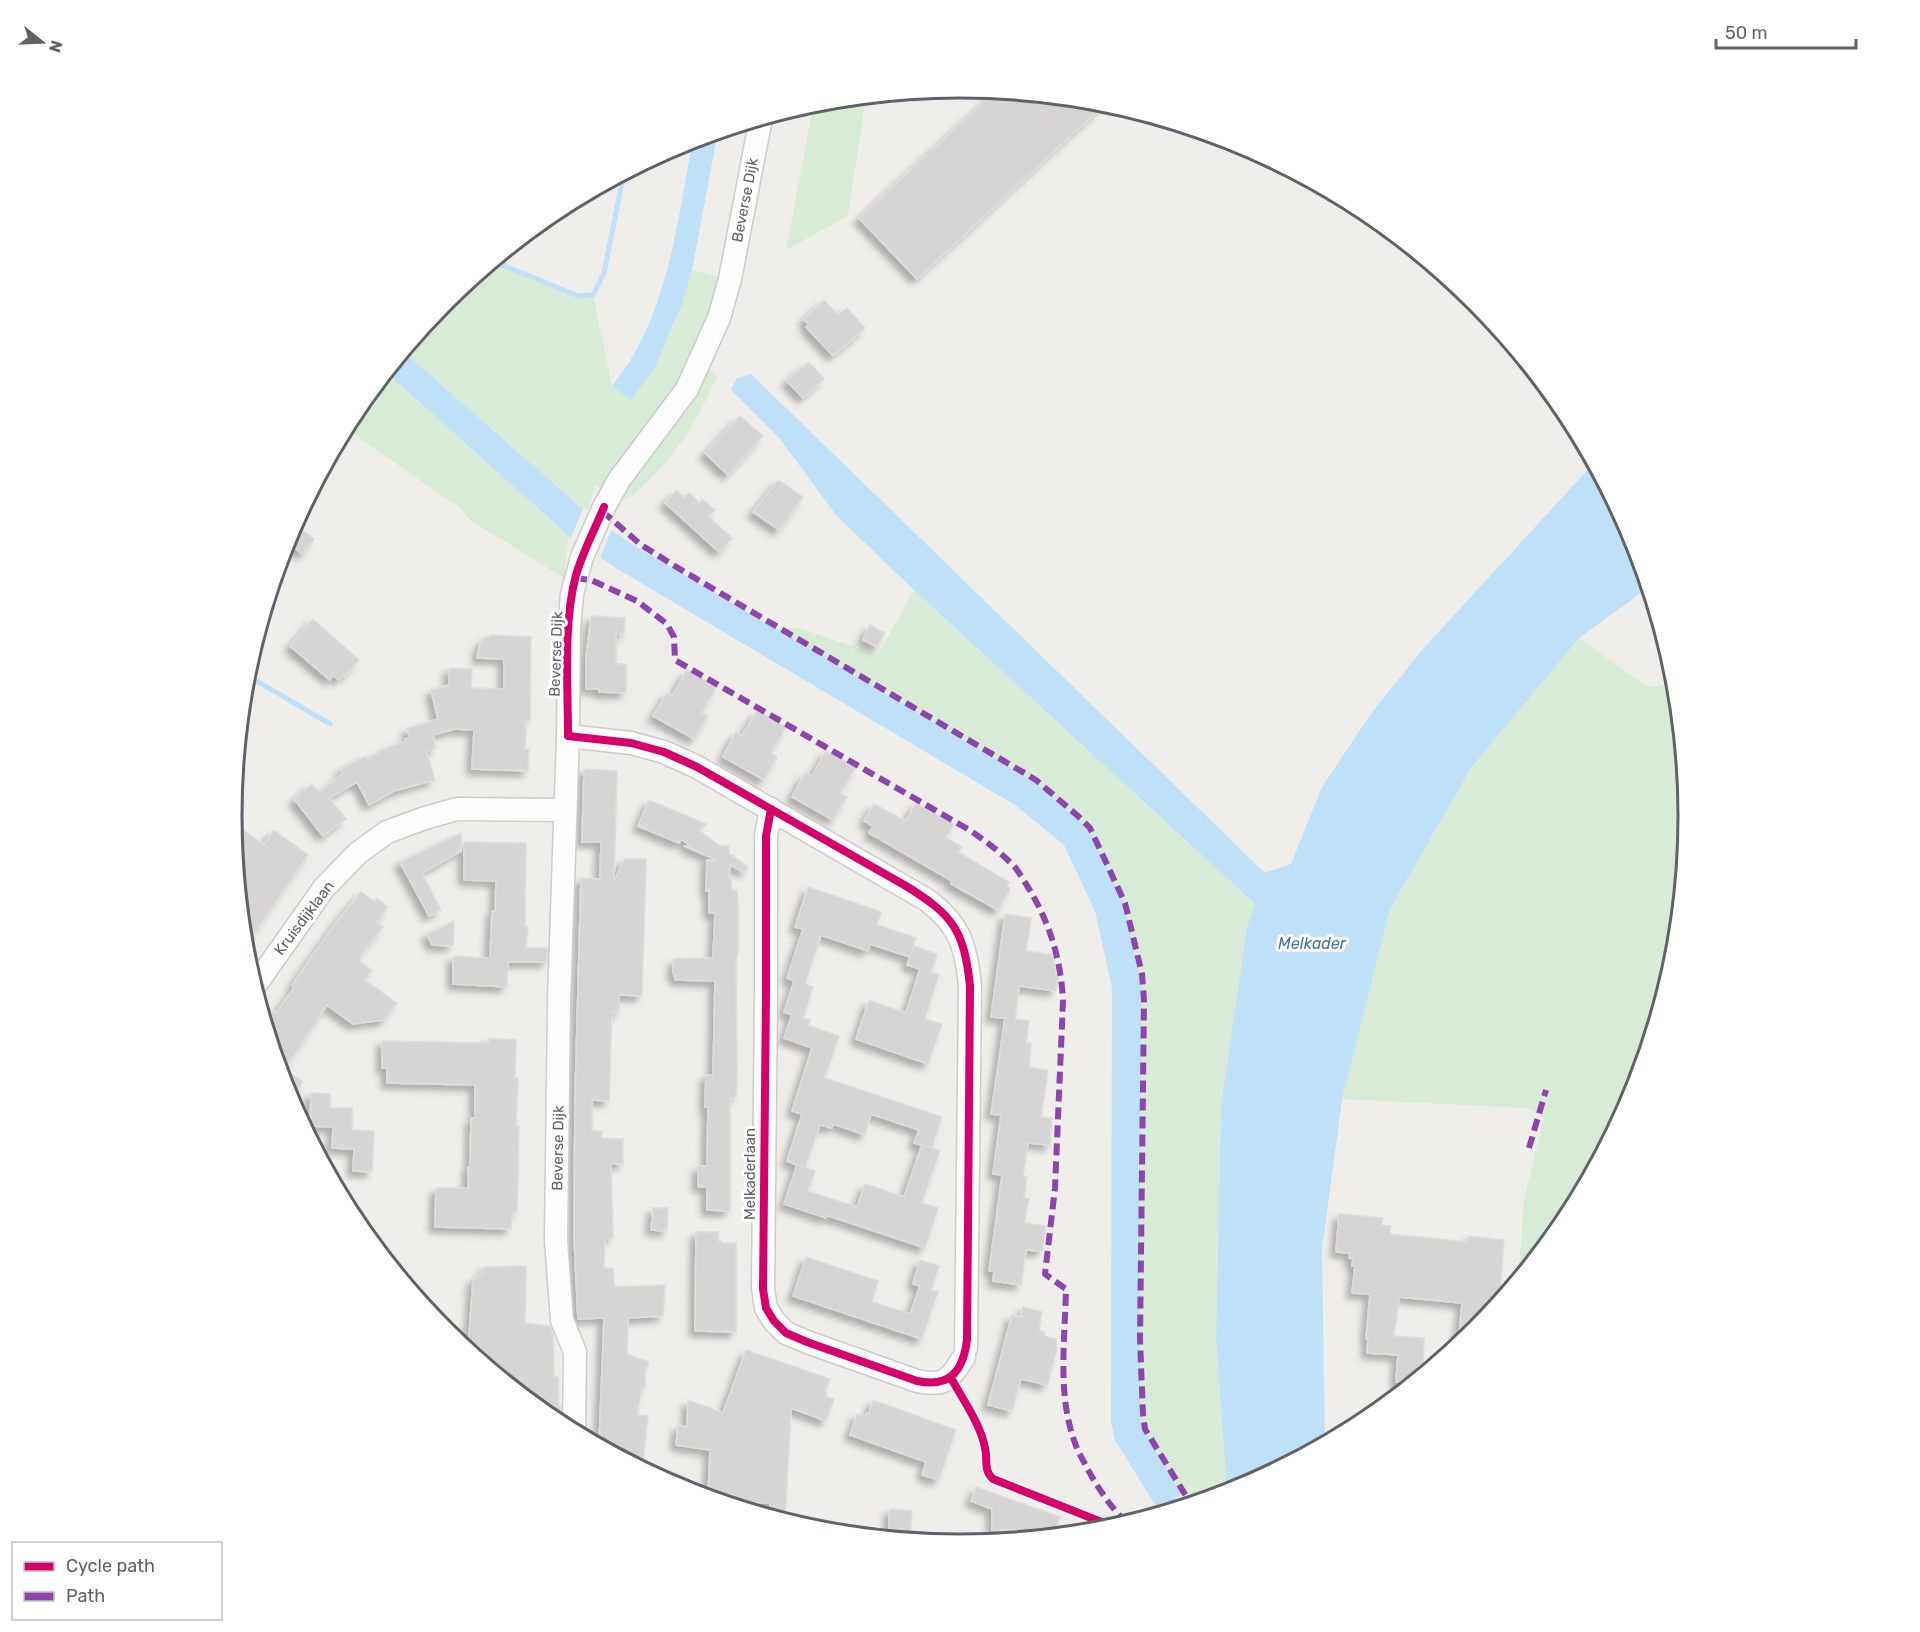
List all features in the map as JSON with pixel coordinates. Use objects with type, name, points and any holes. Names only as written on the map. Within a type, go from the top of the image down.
[{"type":"street","name":"Beverse Dijk","points":[[574,1421],[575,1352],[562,1320],[556,1241],[559,1001],[568,736],[569,630],[572,594],[582,557],[604,507],[619,480],[687,389],[719,318],[730,279],[758,127]]},
{"type":"street","name":"Melkaderlaan","points":[[568,736],[626,742],[664,752],[697,767],[927,900],[944,912],[961,937],[968,961],[970,986],[965,1353],[951,1378],[942,1382],[931,1384],[917,1381],[786,1333],[774,1321],[766,1308],[763,1289],[766,836],[771,810]]},
{"type":"street","name":"Kruisdijklaan","points":[[260,978],[324,888],[358,853],[387,832],[457,809],[565,810]]},
{"type":"green space","points":[[865,104],[848,216],[786,250],[812,113]]},
{"type":"green space","points":[[501,264],[577,296],[593,295],[612,386],[621,392],[671,333],[692,270],[724,278],[697,355],[717,377],[696,419],[670,457],[642,487],[631,496],[618,500],[595,485],[587,513],[409,356],[452,308]]},
{"type":"green space","points":[[392,377],[569,536],[564,578],[470,520],[460,508],[353,433]]},
{"type":"green space","points":[[914,590],[1255,904],[1247,927],[1221,1105],[1216,1338],[1226,1483],[1185,1498],[1143,1429],[1140,1419],[1141,985],[1087,827],[775,629],[799,628],[878,655]]},
{"type":"green space","points":[[1579,638],[1646,686],[1667,686],[1677,769],[1677,863],[1665,956],[1654,1002],[1624,1091],[1604,1134],[1557,1215],[1519,1267],[1524,1200],[1544,1117],[1528,1108],[1342,1099],[1390,909],[1471,768]]},
{"type":"water","points":[[716,141],[692,270],[682,305],[654,369],[631,400],[612,386],[633,356],[646,331],[665,278],[691,150]]},
{"type":"water","points":[[409,356],[587,513],[632,544],[1032,781],[1087,827],[1123,902],[1141,985],[1140,1419],[1143,1429],[1181,1494],[1170,1503],[1156,1507],[1115,1440],[1111,1422],[1112,988],[1095,911],[1064,845],[1015,805],[616,568],[569,536],[392,377]]},
{"type":"water","name":"Melkader","points":[[751,374],[1265,873],[1291,864],[1322,787],[1370,715],[1422,650],[1588,469],[1604,498],[1624,541],[1642,592],[1579,638],[1471,768],[1390,909],[1342,1099],[1322,1250],[1325,1434],[1278,1460],[1226,1483],[1216,1338],[1221,1105],[1247,927],[1255,904],[914,590],[836,515],[780,439],[731,390],[737,378]]},
{"type":"pier","points":[[584,507],[613,527],[599,560],[570,540]]},
{"type":"building","points":[[988,99],[1054,104],[1098,111],[917,279],[859,218]]},
{"type":"building","points":[[824,300],[838,315],[847,308],[865,328],[833,356],[806,327],[809,325],[804,319]]},
{"type":"building","points":[[809,362],[824,379],[803,398],[787,381]]},
{"type":"building","points":[[740,416],[763,436],[728,475],[705,453]]},
{"type":"building","points":[[778,480],[803,497],[779,530],[753,512]]},
{"type":"building","points":[[677,490],[684,498],[689,493],[700,503],[702,499],[715,510],[709,517],[732,538],[719,552],[665,503]]},
{"type":"building","points":[[301,530],[314,539],[303,554],[294,547]]},
{"type":"building","points":[[591,616],[625,618],[624,634],[616,633],[616,664],[626,664],[626,693],[586,689],[586,658]]},
{"type":"building","points":[[313,619],[359,660],[339,680],[333,675],[330,680],[290,646]]},
{"type":"building","points":[[870,625],[885,633],[877,647],[863,640]]},
{"type":"building","points":[[492,635],[531,637],[530,721],[526,721],[525,749],[529,749],[528,771],[472,769],[474,730],[455,729],[433,735],[436,748],[426,751],[435,780],[394,791],[369,805],[357,782],[329,798],[346,819],[323,836],[294,799],[312,784],[319,793],[343,773],[341,769],[365,756],[366,759],[391,746],[406,742],[405,739],[410,738],[407,729],[438,719],[431,690],[449,685],[449,668],[472,669],[471,688],[504,689],[504,659],[477,658],[480,644]]},
{"type":"building","points":[[687,670],[716,687],[702,713],[708,716],[694,739],[653,716],[667,693],[672,696]]},
{"type":"building","points":[[757,711],[786,727],[771,753],[777,757],[764,780],[723,757],[736,732],[742,736]]},
{"type":"building","points":[[826,751],[856,767],[841,793],[847,797],[833,820],[792,797],[805,773],[812,776]]},
{"type":"building","points":[[584,769],[617,771],[614,882],[624,859],[646,859],[642,996],[619,995],[619,1013],[612,1012],[609,1101],[592,1100],[592,1131],[602,1131],[602,1138],[623,1139],[623,1164],[611,1164],[613,1238],[605,1238],[604,1268],[613,1268],[614,1287],[665,1285],[663,1316],[628,1318],[627,1354],[649,1362],[645,1372],[645,1388],[642,1388],[637,1415],[648,1416],[643,1460],[599,1437],[604,1318],[578,1319],[574,1237],[581,878],[600,879],[601,842],[582,842]]},
{"type":"building","points":[[649,800],[706,824],[700,831],[720,846],[729,846],[729,853],[748,867],[745,872],[730,865],[729,878],[731,877],[732,890],[737,890],[738,906],[737,1082],[736,1098],[730,1098],[730,1211],[707,1210],[707,1187],[698,1187],[698,1166],[707,1166],[706,1075],[713,1075],[715,981],[676,980],[673,973],[674,959],[713,958],[715,913],[709,913],[709,890],[706,891],[707,860],[717,860],[684,846],[691,846],[681,839],[679,843],[638,826]]},
{"type":"building","points":[[916,803],[954,824],[946,838],[962,847],[958,852],[1009,882],[1007,886],[1010,889],[998,910],[869,833],[873,826],[864,821],[874,804],[906,821]]},
{"type":"building","points":[[242,829],[264,845],[274,830],[308,855],[252,936],[243,863]]},
{"type":"building","points":[[461,833],[461,851],[422,873],[441,910],[429,916],[400,862]]},
{"type":"building","points":[[464,842],[526,843],[525,927],[528,927],[526,948],[547,948],[547,962],[508,962],[507,987],[453,984],[453,956],[490,958],[492,911],[495,911],[496,881],[464,880]]},
{"type":"building","points":[[808,887],[881,912],[877,925],[916,938],[910,957],[870,944],[868,951],[821,935],[805,984],[813,987],[803,1018],[810,1020],[808,1025],[839,1036],[825,1078],[942,1117],[932,1148],[914,1143],[919,1130],[871,1114],[865,1135],[833,1124],[832,1128],[820,1125],[805,1168],[787,1161],[802,1114],[792,1111],[812,1048],[784,1038],[792,1015],[784,1012],[794,981],[787,978],[803,929],[795,927]]},
{"type":"building","points":[[361,892],[374,901],[377,898],[388,907],[376,922],[383,927],[363,952],[359,961],[372,970],[365,980],[397,1003],[384,1020],[353,1024],[327,1005],[287,1066],[270,1015],[273,1011],[276,1013],[294,988],[292,986],[338,920]]},
{"type":"building","points":[[1005,914],[1031,918],[1026,951],[1053,955],[1056,976],[1059,976],[1055,991],[1019,986],[1015,1019],[1029,1021],[1026,1043],[1031,1043],[1029,1067],[1048,1070],[1041,1117],[1052,1118],[1050,1145],[1028,1143],[1023,1177],[1027,1177],[1024,1198],[1029,1199],[1024,1223],[1046,1226],[1042,1251],[1026,1250],[1021,1285],[993,1281],[994,1271],[989,1271],[1002,1175],[993,1174],[1001,1115],[991,1114],[1005,1018],[991,1017]]},
{"type":"building","points":[[454,921],[453,946],[432,945],[427,934]]},
{"type":"building","points":[[914,946],[937,954],[931,972],[939,975],[925,1019],[942,1024],[928,1064],[856,1039],[869,1000],[906,1013],[920,969],[907,965]]},
{"type":"building","points":[[489,1039],[516,1040],[515,1078],[518,1078],[516,1126],[519,1126],[517,1212],[512,1212],[511,1229],[435,1227],[436,1188],[468,1188],[471,1118],[475,1118],[475,1085],[387,1083],[387,1068],[382,1068],[382,1041],[489,1043]]},
{"type":"building","points":[[289,1072],[303,1082],[296,1092]]},
{"type":"building","points":[[311,1093],[330,1094],[330,1108],[352,1108],[352,1130],[374,1131],[372,1172],[353,1171],[354,1149],[332,1148],[333,1127],[312,1126],[310,1121]]},
{"type":"building","points":[[922,1145],[940,1151],[922,1203],[938,1208],[925,1248],[826,1215],[826,1218],[784,1204],[797,1165],[815,1171],[808,1191],[857,1207],[865,1184],[904,1197]]},
{"type":"building","points":[[653,1208],[668,1208],[667,1231],[651,1230]]},
{"type":"building","points":[[1339,1214],[1383,1218],[1382,1225],[1391,1226],[1390,1234],[1467,1242],[1468,1236],[1504,1240],[1500,1290],[1459,1332],[1462,1303],[1399,1297],[1394,1336],[1424,1338],[1423,1365],[1400,1384],[1396,1382],[1398,1355],[1367,1353],[1370,1294],[1352,1293],[1355,1266],[1352,1266],[1353,1259],[1349,1258],[1350,1253],[1336,1252]]},
{"type":"building","points":[[696,1232],[718,1232],[718,1241],[736,1243],[736,1332],[695,1331]]},
{"type":"building","points":[[806,1257],[878,1281],[872,1302],[910,1314],[920,1286],[913,1284],[920,1260],[939,1266],[931,1290],[938,1292],[922,1339],[793,1296]]},
{"type":"building","points":[[526,1266],[525,1323],[550,1326],[553,1334],[554,1377],[558,1377],[561,1413],[539,1397],[539,1393],[533,1393],[523,1386],[469,1340],[473,1280],[484,1272],[484,1267]]},
{"type":"building","points":[[1023,1307],[1042,1312],[1039,1330],[1045,1332],[1044,1336],[1056,1339],[1057,1349],[1047,1385],[1021,1379],[1012,1411],[988,1405],[1012,1315],[1021,1317]]},
{"type":"building","points":[[746,1350],[830,1379],[825,1392],[826,1397],[834,1399],[826,1421],[791,1408],[785,1513],[770,1509],[770,1503],[750,1503],[708,1489],[710,1450],[676,1445],[678,1425],[687,1427],[688,1400],[723,1413]]},
{"type":"building","points":[[873,1400],[956,1430],[939,1480],[922,1475],[926,1462],[850,1435],[857,1414],[865,1416],[869,1414]]},
{"type":"building","points":[[976,1487],[1060,1517],[1056,1528],[1018,1532],[992,1530],[992,1509],[971,1501]]},
{"type":"building","points":[[890,1509],[912,1511],[911,1533],[889,1530]]},
{"type":"waterway","points":[[501,264],[578,296],[593,295],[604,273],[622,183]]},
{"type":"waterway","points":[[254,680],[330,724]]},
{"type":"marked path","points":[[602,511],[640,544],[673,565],[1036,780],[1090,828],[1125,903],[1142,974],[1144,1000],[1140,1339],[1143,1415],[1145,1429],[1186,1498]]},
{"type":"marked path","points":[[575,578],[591,580],[637,601],[667,624],[674,637],[675,660],[978,836],[1015,867],[1034,898],[1052,940],[1060,970],[1063,1001],[1055,1188],[1045,1274],[1066,1289],[1064,1386],[1069,1425],[1087,1468],[1100,1490],[1121,1516]]},
{"type":"marked path","points":[[1529,1148],[1546,1090]]},
{"type":"cycle path","points":[[604,507],[576,575],[569,613],[568,736],[631,743],[664,752],[697,767],[906,886],[922,896],[945,916],[960,937],[970,986],[967,1340],[958,1368],[953,1375],[938,1382],[917,1381],[786,1333],[774,1321],[766,1308],[763,1289],[766,836],[771,809]]},
{"type":"cycle path","points":[[951,1378],[980,1430],[987,1468],[993,1479],[1099,1521]]}]
